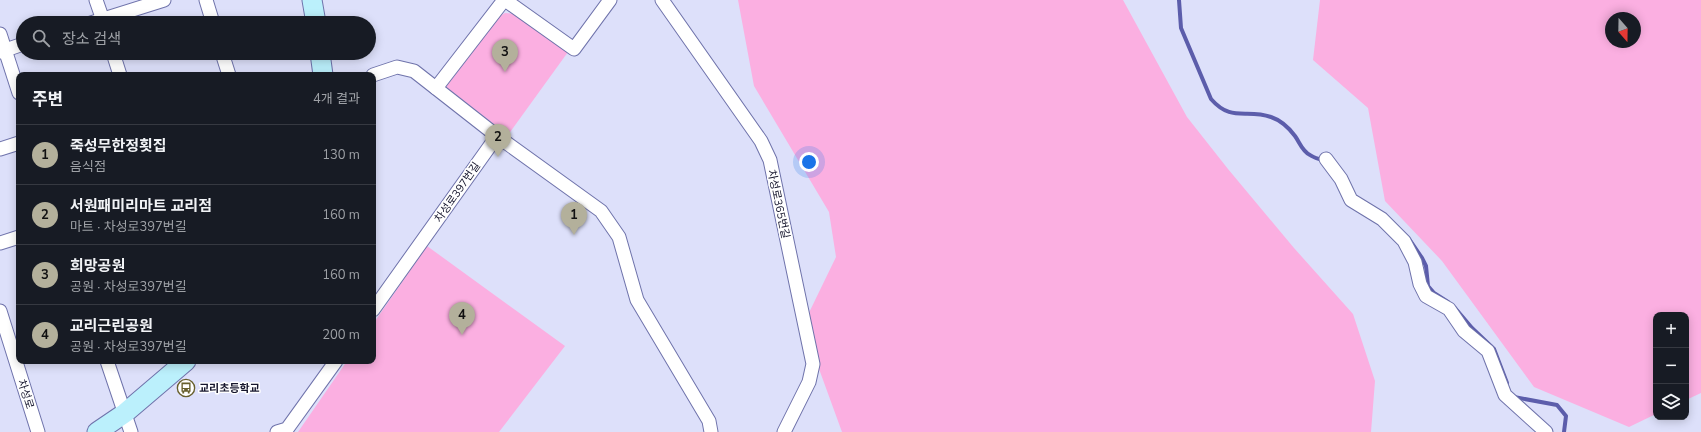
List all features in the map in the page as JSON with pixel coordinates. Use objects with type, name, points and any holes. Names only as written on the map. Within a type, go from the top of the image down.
[{"type":"main road","points":[[312,0],[315,16]]},
{"type":"main road","points":[[321,60],[323,72]]},
{"type":"main road","points":[[97,432],[125,413],[182,364]]},
{"type":"street","points":[[96,0],[98,16]]},
{"type":"street","points":[[117,16],[164,0]]},
{"type":"street","points":[[206,0],[211,16]]},
{"type":"street","points":[[436,88],[505,0],[574,49],[610,0]]},
{"type":"street","name":"차성로365번길","points":[[662,0],[758,137],[770,160],[813,364],[809,382],[784,432]]},
{"type":"street","points":[[0,34],[3,51],[16,85]]},
{"type":"street","points":[[3,51],[16,46]]},
{"type":"street","points":[[115,60],[119,72]]},
{"type":"street","points":[[224,60],[228,72]]},
{"type":"street","points":[[376,74],[397,67],[414,71],[497,136],[595,206],[608,220],[619,237],[637,300],[709,421],[711,432]]},
{"type":"street","name":"차성로397번길","points":[[376,306],[497,136]]},
{"type":"street","points":[[0,150],[16,145]]},
{"type":"street","points":[[1327,161],[1341,179],[1351,200],[1382,219],[1404,241],[1415,262],[1420,284],[1426,296],[1449,309],[1464,331],[1488,351],[1505,395],[1546,432]]},
{"type":"street","points":[[0,243],[16,239]]},
{"type":"street","name":"차성로","points":[[0,311],[16,362]]},
{"type":"street","name":"차성로","points":[[17,364],[38,432]]},
{"type":"street","points":[[108,364],[131,432]]},
{"type":"street","points":[[277,432],[287,429],[334,364]]},
{"type":"shaded area","points":[[738,0],[1123,0],[1187,117],[1294,248],[1353,314],[1375,381],[1371,432],[842,432],[803,325],[836,257],[829,212],[754,86]]},
{"type":"shaded area","points":[[1320,0],[1701,0],[1701,393],[1689,399],[1689,312],[1653,312],[1653,415],[1629,427],[1534,387],[1442,261],[1385,201],[1368,108],[1313,60]]},
{"type":"shaded area","points":[[505,13],[516,14],[568,52],[508,135],[446,87],[500,16]]},
{"type":"shaded area","points":[[427,246],[565,346],[499,432],[298,432],[345,364],[376,364],[376,320]]},
{"type":"waterway","points":[[1179,0],[1181,28],[1211,99],[1226,111],[1240,114],[1262,115],[1278,120],[1293,133],[1301,147],[1307,153],[1324,161]]},
{"type":"waterway","points":[[1409,239],[1426,266],[1428,286],[1434,293],[1448,302]]},
{"type":"waterway","points":[[1455,308],[1472,328],[1494,349],[1507,383]]},
{"type":"waterway","points":[[1514,397],[1557,405],[1566,416],[1564,432]]},
{"type":"place","name":"희망공원","points":[[505,72]]},
{"type":"place","name":"서원패미리마트 교리점","points":[[498,157]]},
{"type":"place","name":"죽성무한정횟집","points":[[574,235]]},
{"type":"place","name":"교리근린공원","points":[[462,335]]},
{"type":"place","name":"교리초등학교","points":[[186,388]]}]
